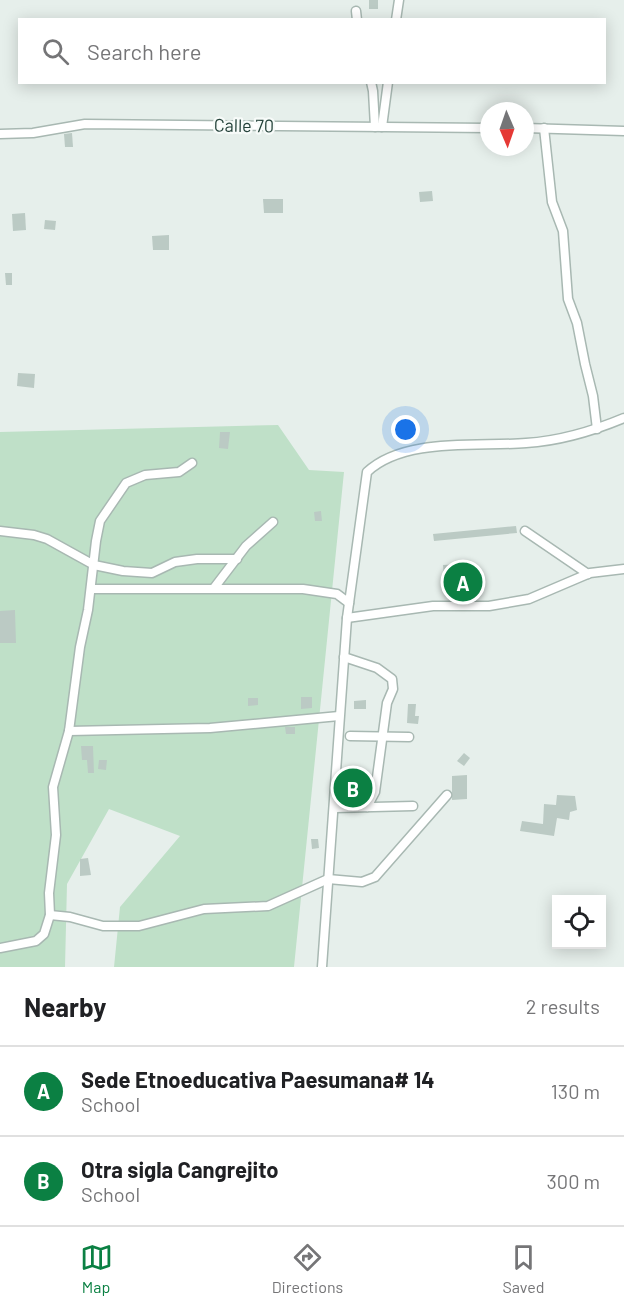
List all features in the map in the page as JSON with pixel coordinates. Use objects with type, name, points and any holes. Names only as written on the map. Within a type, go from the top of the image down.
[{"type":"street","points":[[396,18],[399,0]]},
{"type":"street","points":[[371,84],[379,127]]},
{"type":"street","points":[[379,127],[388,84]]},
{"type":"street","name":"Calle 70","points":[[0,134],[33,133],[85,124],[480,128]]},
{"type":"street","points":[[534,128],[624,131]]},
{"type":"street","points":[[544,128],[552,202],[563,231],[568,298],[578,323],[593,396],[597,429]]},
{"type":"street","points":[[322,967],[347,618],[367,472],[377,462],[403,451],[464,445],[527,443],[578,435],[624,418]]},
{"type":"street","points":[[0,948],[36,941],[44,934],[50,915],[49,892],[56,835],[53,787],[69,731],[100,521],[126,483],[145,475],[179,472],[192,463]]},
{"type":"street","points":[[214,588],[246,546],[273,522]]},
{"type":"street","points":[[0,531],[47,539],[94,565],[123,572],[149,574],[174,562],[197,559],[237,559]]},
{"type":"street","points":[[525,531],[588,574]]},
{"type":"street","points":[[347,618],[434,606],[489,606],[529,599],[588,574],[624,569]]},
{"type":"street","points":[[91,589],[303,589],[337,594],[349,603]]},
{"type":"street","points":[[344,657],[377,668],[392,679],[393,689],[387,703],[375,792],[367,807]]},
{"type":"street","points":[[69,731],[210,728],[339,716]]},
{"type":"street","points":[[350,736],[409,737]]},
{"type":"street","points":[[50,915],[70,917],[104,926],[139,926],[204,909],[268,906],[328,879],[362,882],[375,877],[447,795]]},
{"type":"street","points":[[334,808],[413,806]]},
{"type":"green space","points":[[278,425],[309,470],[344,472],[294,967],[114,967],[120,907],[180,836],[109,809],[67,884],[65,967],[0,967],[0,432]]},
{"type":"building","points":[[369,0],[378,0],[378,9],[369,9]]},
{"type":"building","points":[[72,133],[73,147],[65,147],[64,134]]},
{"type":"building","points":[[432,191],[433,201],[420,202],[419,192]]},
{"type":"building","points":[[263,199],[283,199],[283,213],[264,213]]},
{"type":"building","points":[[25,213],[26,230],[13,231],[12,214]]},
{"type":"building","points":[[45,220],[56,221],[55,230],[44,229]]},
{"type":"building","points":[[169,235],[169,250],[153,250],[152,236]]},
{"type":"building","points":[[5,273],[12,273],[12,285],[6,285]]},
{"type":"building","points":[[18,373],[35,374],[34,388],[17,386]]},
{"type":"building","points":[[220,432],[230,432],[228,449],[219,448]]},
{"type":"building","points":[[321,511],[322,521],[315,521],[314,512]]},
{"type":"building","points":[[516,526],[517,533],[434,541],[433,534]]},
{"type":"building","points":[[463,564],[463,573],[444,577],[443,565]]},
{"type":"building","points":[[15,610],[16,643],[0,643],[0,611]]},
{"type":"building","points":[[301,697],[312,697],[312,708],[301,709]]},
{"type":"building","points":[[248,698],[258,698],[258,705],[248,706]]},
{"type":"building","points":[[366,700],[366,709],[354,709],[354,701]]},
{"type":"building","points":[[408,704],[416,704],[415,716],[419,716],[418,724],[407,723]]},
{"type":"building","points":[[285,727],[295,727],[295,734],[286,734]]},
{"type":"building","points":[[81,746],[93,746],[94,773],[88,773],[87,760],[82,760]]},
{"type":"building","points":[[464,753],[470,758],[464,766],[457,761]]},
{"type":"building","points":[[99,760],[107,760],[106,770],[98,769]]},
{"type":"building","points":[[467,775],[467,799],[452,800],[452,776]]},
{"type":"building","points":[[343,792],[352,794],[351,801],[342,800]]},
{"type":"building","points":[[557,795],[575,796],[577,810],[570,812],[569,820],[557,818],[554,836],[520,831],[522,821],[543,824],[544,804],[556,805]]},
{"type":"building","points":[[311,839],[318,839],[319,848],[312,849]]},
{"type":"building","points":[[88,858],[91,875],[80,876],[80,859]]},
{"type":"place","name":"Sede Etnoeducativa Paesumana# 14","points":[[463,582]]},
{"type":"place","name":"Otra sigla Cangrejito","points":[[353,788]]}]
